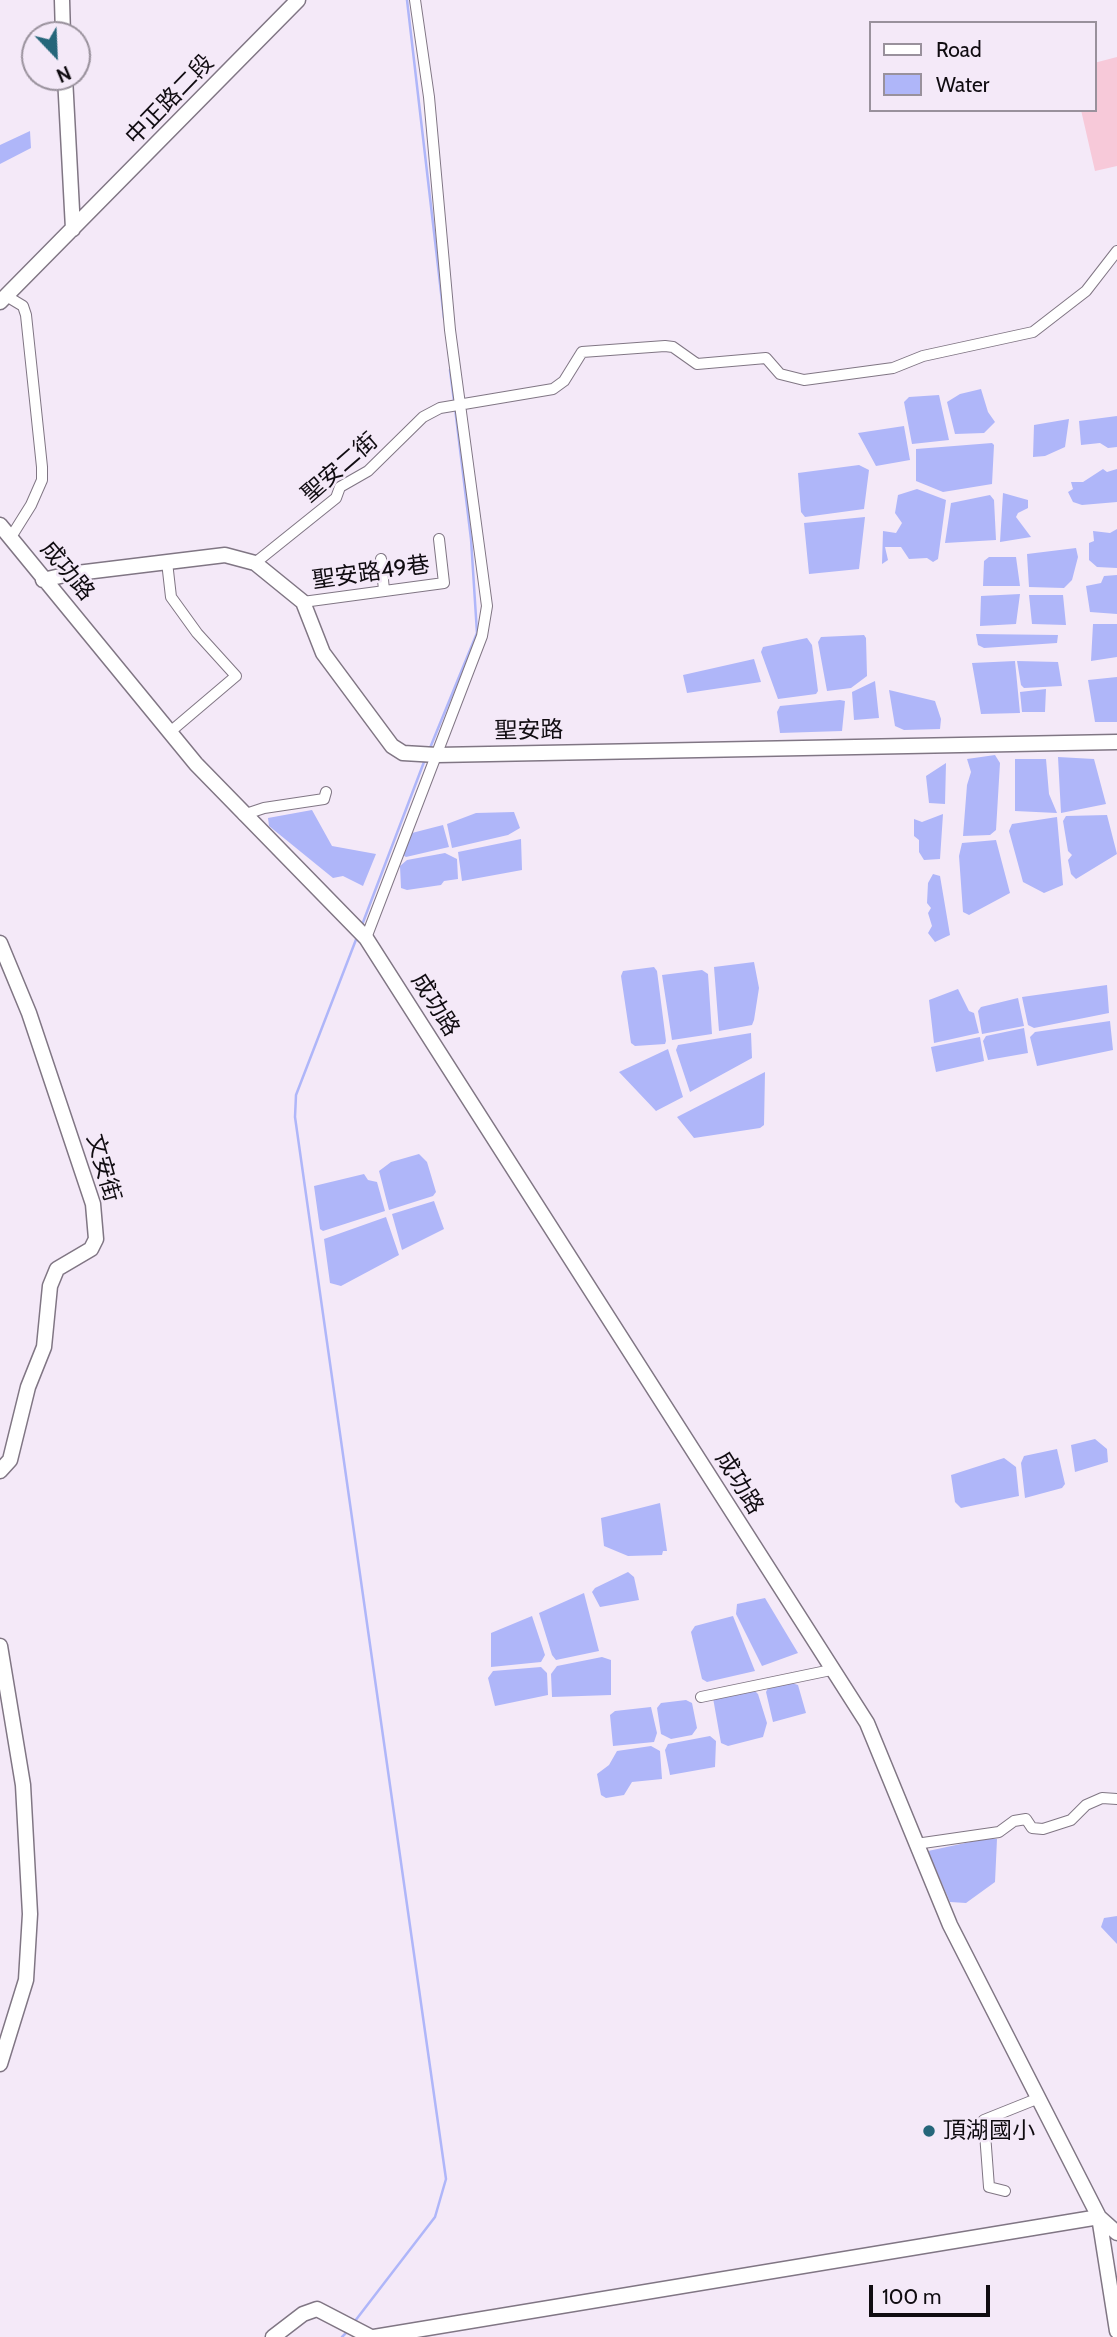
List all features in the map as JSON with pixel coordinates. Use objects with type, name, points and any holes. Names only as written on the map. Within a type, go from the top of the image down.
[{"type":"street","points":[[62,0],[63,21]]},
{"type":"street","name":"中正路二段","points":[[4,299],[298,0]]},
{"type":"street","points":[[362,933],[482,636],[487,606],[457,405],[429,97],[415,0]]},
{"type":"street","points":[[66,91],[73,229]]},
{"type":"street","name":"聖安二街","points":[[255,563],[336,498],[340,487],[368,471],[423,417],[457,405],[553,389],[564,381],[582,352],[665,346],[673,347],[697,365],[766,358],[780,374],[804,380],[893,368],[923,356],[1033,332],[1086,291],[1117,251]]},
{"type":"street","points":[[4,299],[23,306],[26,315],[42,467],[42,480],[31,505],[11,537]]},
{"type":"street","name":"成功路","points":[[0,525],[43,580],[242,815],[362,933],[867,1723],[950,1925],[1100,2217]]},
{"type":"street","name":"聖安路49巷","points":[[303,602],[444,583],[439,539]]},
{"type":"street","name":"聖安路","points":[[43,580],[225,555],[255,563],[303,602],[323,653],[392,746],[403,753],[436,755],[1117,741]]},
{"type":"street","points":[[381,559],[384,590]]},
{"type":"street","points":[[167,562],[171,597],[197,633],[236,676],[170,732]]},
{"type":"street","points":[[242,815],[264,808],[324,799],[326,792]]},
{"type":"street","name":"文安街","points":[[0,943],[29,1013],[93,1204],[96,1239],[91,1249],[57,1269],[50,1286],[44,1347],[29,1387],[10,1460],[0,1471]]},
{"type":"street","points":[[0,1646],[23,1785],[30,1914],[26,1980],[0,2064]]},
{"type":"street","points":[[701,1697],[831,1670]]},
{"type":"street","points":[[916,1844],[999,1832],[1014,1821],[1026,1819],[1032,1828],[1043,1829],[1071,1819],[1086,1805],[1102,1798],[1117,1799]]},
{"type":"street","points":[[1005,2190],[989,2187],[984,2120],[1039,2098]]},
{"type":"street","points":[[1100,2217],[1117,2233]]},
{"type":"street","points":[[1100,2217],[1117,2331]]},
{"type":"street","points":[[273,2337],[303,2314],[317,2309],[373,2337],[1100,2217]]},
{"type":"shaded area","points":[[1117,57],[1117,166],[1095,171],[1081,112],[1096,112],[1096,62]]},
{"type":"water","points":[[30,131],[31,148],[0,164],[0,145]]},
{"type":"water","points":[[981,389],[988,412],[995,422],[984,433],[955,434],[947,402],[960,394]]},
{"type":"water","points":[[939,395],[949,440],[912,444],[904,402],[909,397]]},
{"type":"water","points":[[1117,416],[1117,447],[1108,448],[1100,443],[1081,445],[1079,421]]},
{"type":"water","points":[[1069,419],[1065,447],[1045,456],[1033,457],[1034,425]]},
{"type":"water","points":[[904,426],[910,460],[876,466],[858,433]]},
{"type":"water","points":[[992,443],[992,484],[943,492],[916,481],[916,449]]},
{"type":"water","points":[[859,465],[869,470],[864,509],[805,517],[801,512],[798,473]]},
{"type":"water","points":[[1103,469],[1107,472],[1117,469],[1117,502],[1082,505],[1073,502],[1068,492],[1073,489],[1071,482],[1083,482]]},
{"type":"water","points":[[917,489],[946,500],[938,559],[933,562],[927,558],[909,559],[901,547],[885,547],[888,560],[882,564],[883,531],[896,533],[902,523],[895,513],[898,495]]},
{"type":"water","points":[[1003,493],[1028,500],[1028,508],[1016,517],[1031,537],[1000,542]]},
{"type":"water","points":[[990,495],[994,500],[996,540],[945,543],[951,503]]},
{"type":"water","points":[[865,517],[859,569],[809,574],[804,523]]},
{"type":"water","points":[[1117,529],[1117,568],[1097,567],[1089,560],[1089,543],[1094,541],[1093,531],[1110,533]]},
{"type":"water","points":[[1076,548],[1078,557],[1072,580],[1064,588],[1029,587],[1027,554]]},
{"type":"water","points":[[989,557],[1016,557],[1020,586],[983,586],[984,561]]},
{"type":"water","points":[[1117,575],[1117,614],[1090,612],[1086,586],[1101,583],[1104,576]]},
{"type":"water","points":[[1020,594],[1016,624],[980,626],[981,596]]},
{"type":"water","points":[[1029,595],[1063,595],[1066,625],[1032,624]]},
{"type":"water","points":[[1093,624],[1117,624],[1117,657],[1091,661]]},
{"type":"water","points":[[976,634],[1058,635],[1057,643],[984,648],[978,645]]},
{"type":"water","points":[[864,635],[867,676],[851,688],[827,691],[818,642],[821,637]]},
{"type":"water","points":[[807,638],[812,645],[818,691],[816,694],[778,699],[761,652],[763,647]]},
{"type":"water","points":[[754,659],[761,682],[687,693],[683,675]]},
{"type":"water","points":[[1015,661],[1020,713],[981,714],[972,663]]},
{"type":"water","points":[[1017,661],[1058,662],[1062,686],[1024,688],[1021,685]]},
{"type":"water","points":[[1117,677],[1117,722],[1095,722],[1088,680]]},
{"type":"water","points":[[875,681],[879,718],[854,720],[852,692]]},
{"type":"water","points":[[1046,689],[1045,712],[1022,712],[1020,692]]},
{"type":"water","points":[[889,690],[935,701],[941,719],[940,729],[904,730],[895,726]]},
{"type":"water","points":[[845,701],[842,731],[780,733],[777,712],[780,706]]},
{"type":"water","points":[[995,755],[1000,763],[996,830],[990,835],[963,836],[967,785],[971,772],[967,759]]},
{"type":"water","points":[[1058,757],[1094,759],[1106,804],[1061,813]]},
{"type":"water","points":[[1015,759],[1046,759],[1049,794],[1057,813],[1015,811]]},
{"type":"water","points":[[946,763],[945,804],[929,803],[926,776]]},
{"type":"water","points":[[312,810],[332,846],[376,854],[363,886],[343,876],[333,878],[269,826],[268,818]]},
{"type":"water","points":[[514,812],[520,828],[508,835],[452,848],[447,824],[476,813]]},
{"type":"water","points":[[943,814],[940,859],[924,860],[919,852],[919,840],[914,836],[914,819],[922,822]]},
{"type":"water","points":[[1107,815],[1117,854],[1076,879],[1071,874],[1068,860],[1072,855],[1068,851],[1063,821],[1066,816]]},
{"type":"water","points":[[1057,817],[1063,885],[1044,893],[1023,882],[1009,831],[1012,824]]},
{"type":"water","points":[[443,825],[449,847],[406,857],[401,854],[408,834]]},
{"type":"water","points":[[521,839],[522,870],[462,881],[458,852]]},
{"type":"water","points":[[996,840],[1010,893],[969,915],[963,912],[959,856],[962,843]]},
{"type":"water","points":[[445,853],[457,859],[458,879],[444,881],[441,885],[407,890],[401,888],[400,866],[407,860]]},
{"type":"water","points":[[933,874],[940,876],[950,935],[935,942],[928,933],[932,926],[928,913],[931,908],[927,903],[928,883]]},
{"type":"water","points":[[754,962],[759,988],[752,1025],[719,1031],[714,967]]},
{"type":"water","points":[[654,967],[657,971],[666,1041],[665,1044],[635,1046],[631,1043],[621,976],[623,971]]},
{"type":"water","points":[[702,970],[708,974],[712,1034],[672,1040],[662,975]]},
{"type":"water","points":[[1107,985],[1109,1013],[1034,1028],[1028,1025],[1022,997]]},
{"type":"water","points":[[958,989],[969,1011],[974,1013],[979,1033],[934,1043],[929,1000]]},
{"type":"water","points":[[1018,998],[1024,1026],[982,1034],[978,1011],[981,1007]]},
{"type":"water","points":[[1110,1021],[1113,1050],[1037,1066],[1030,1037],[1035,1032]]},
{"type":"water","points":[[1024,1028],[1028,1053],[988,1060],[983,1041],[986,1036]]},
{"type":"water","points":[[751,1033],[752,1058],[690,1092],[676,1050],[678,1045]]},
{"type":"water","points":[[980,1037],[984,1061],[936,1072],[931,1047]]},
{"type":"water","points":[[668,1049],[683,1097],[656,1111],[619,1072]]},
{"type":"water","points":[[765,1072],[764,1125],[760,1128],[694,1138],[677,1117]]},
{"type":"water","points":[[419,1154],[427,1162],[436,1192],[433,1196],[389,1210],[379,1171],[391,1162]]},
{"type":"water","points":[[364,1174],[368,1180],[377,1182],[385,1211],[323,1231],[320,1229],[314,1186]]},
{"type":"water","points":[[434,1201],[444,1229],[402,1250],[392,1214]]},
{"type":"water","points":[[386,1217],[399,1255],[341,1286],[330,1283],[324,1239]]},
{"type":"water","points":[[1095,1439],[1107,1449],[1108,1462],[1075,1472],[1071,1445]]},
{"type":"water","points":[[1057,1449],[1065,1484],[1062,1488],[1025,1498],[1021,1463],[1024,1456]]},
{"type":"water","points":[[1004,1458],[1016,1467],[1019,1496],[961,1508],[955,1502],[951,1475]]},
{"type":"water","points":[[660,1503],[667,1551],[663,1551],[662,1555],[628,1556],[604,1546],[601,1518]]},
{"type":"water","points":[[628,1572],[634,1577],[639,1600],[600,1607],[592,1592],[595,1588]]},
{"type":"water","points":[[584,1593],[599,1651],[556,1660],[539,1613]]},
{"type":"water","points":[[765,1598],[798,1653],[762,1666],[736,1614],[737,1604]]},
{"type":"water","points":[[532,1616],[545,1655],[541,1662],[491,1667],[491,1633]]},
{"type":"water","points":[[733,1616],[755,1671],[707,1682],[702,1679],[691,1632],[695,1626]]},
{"type":"water","points":[[602,1657],[611,1660],[611,1695],[552,1697],[551,1674],[557,1666]]},
{"type":"water","points":[[541,1667],[547,1673],[548,1695],[495,1706],[488,1678],[493,1671]]},
{"type":"water","points":[[789,1682],[798,1685],[806,1713],[773,1722],[766,1692],[768,1688]]},
{"type":"water","points":[[753,1689],[758,1694],[767,1723],[763,1737],[728,1746],[721,1743],[713,1698]]},
{"type":"water","points":[[686,1700],[692,1703],[697,1728],[692,1735],[671,1739],[661,1734],[657,1708],[661,1703]]},
{"type":"water","points":[[651,1707],[657,1733],[654,1742],[613,1746],[610,1715],[615,1711]]},
{"type":"water","points":[[710,1736],[716,1741],[715,1767],[670,1775],[665,1750],[668,1744]]},
{"type":"water","points":[[651,1746],[660,1751],[662,1779],[632,1782],[624,1795],[606,1798],[601,1795],[597,1774],[609,1765],[617,1751]]},
{"type":"water","points":[[984,1839],[997,1839],[995,1882],[966,1903],[950,1902],[928,1851]]},
{"type":"water","points":[[1117,1916],[1117,1944],[1101,1927],[1104,1918]]},
{"type":"waterway","points":[[407,0],[444,318]]},
{"type":"waterway","points":[[450,370],[454,401]]},
{"type":"waterway","points":[[430,748],[477,633],[471,539],[455,408]]},
{"type":"waterway","points":[[362,925],[424,762]]},
{"type":"waterway","points":[[355,2321],[435,2217],[446,2179],[295,1117],[296,1095],[357,937]]},
{"type":"waterway","points":[[342,2337],[346,2333]]},
{"type":"place","name":"頂湖國小","points":[[929,2131]]}]
